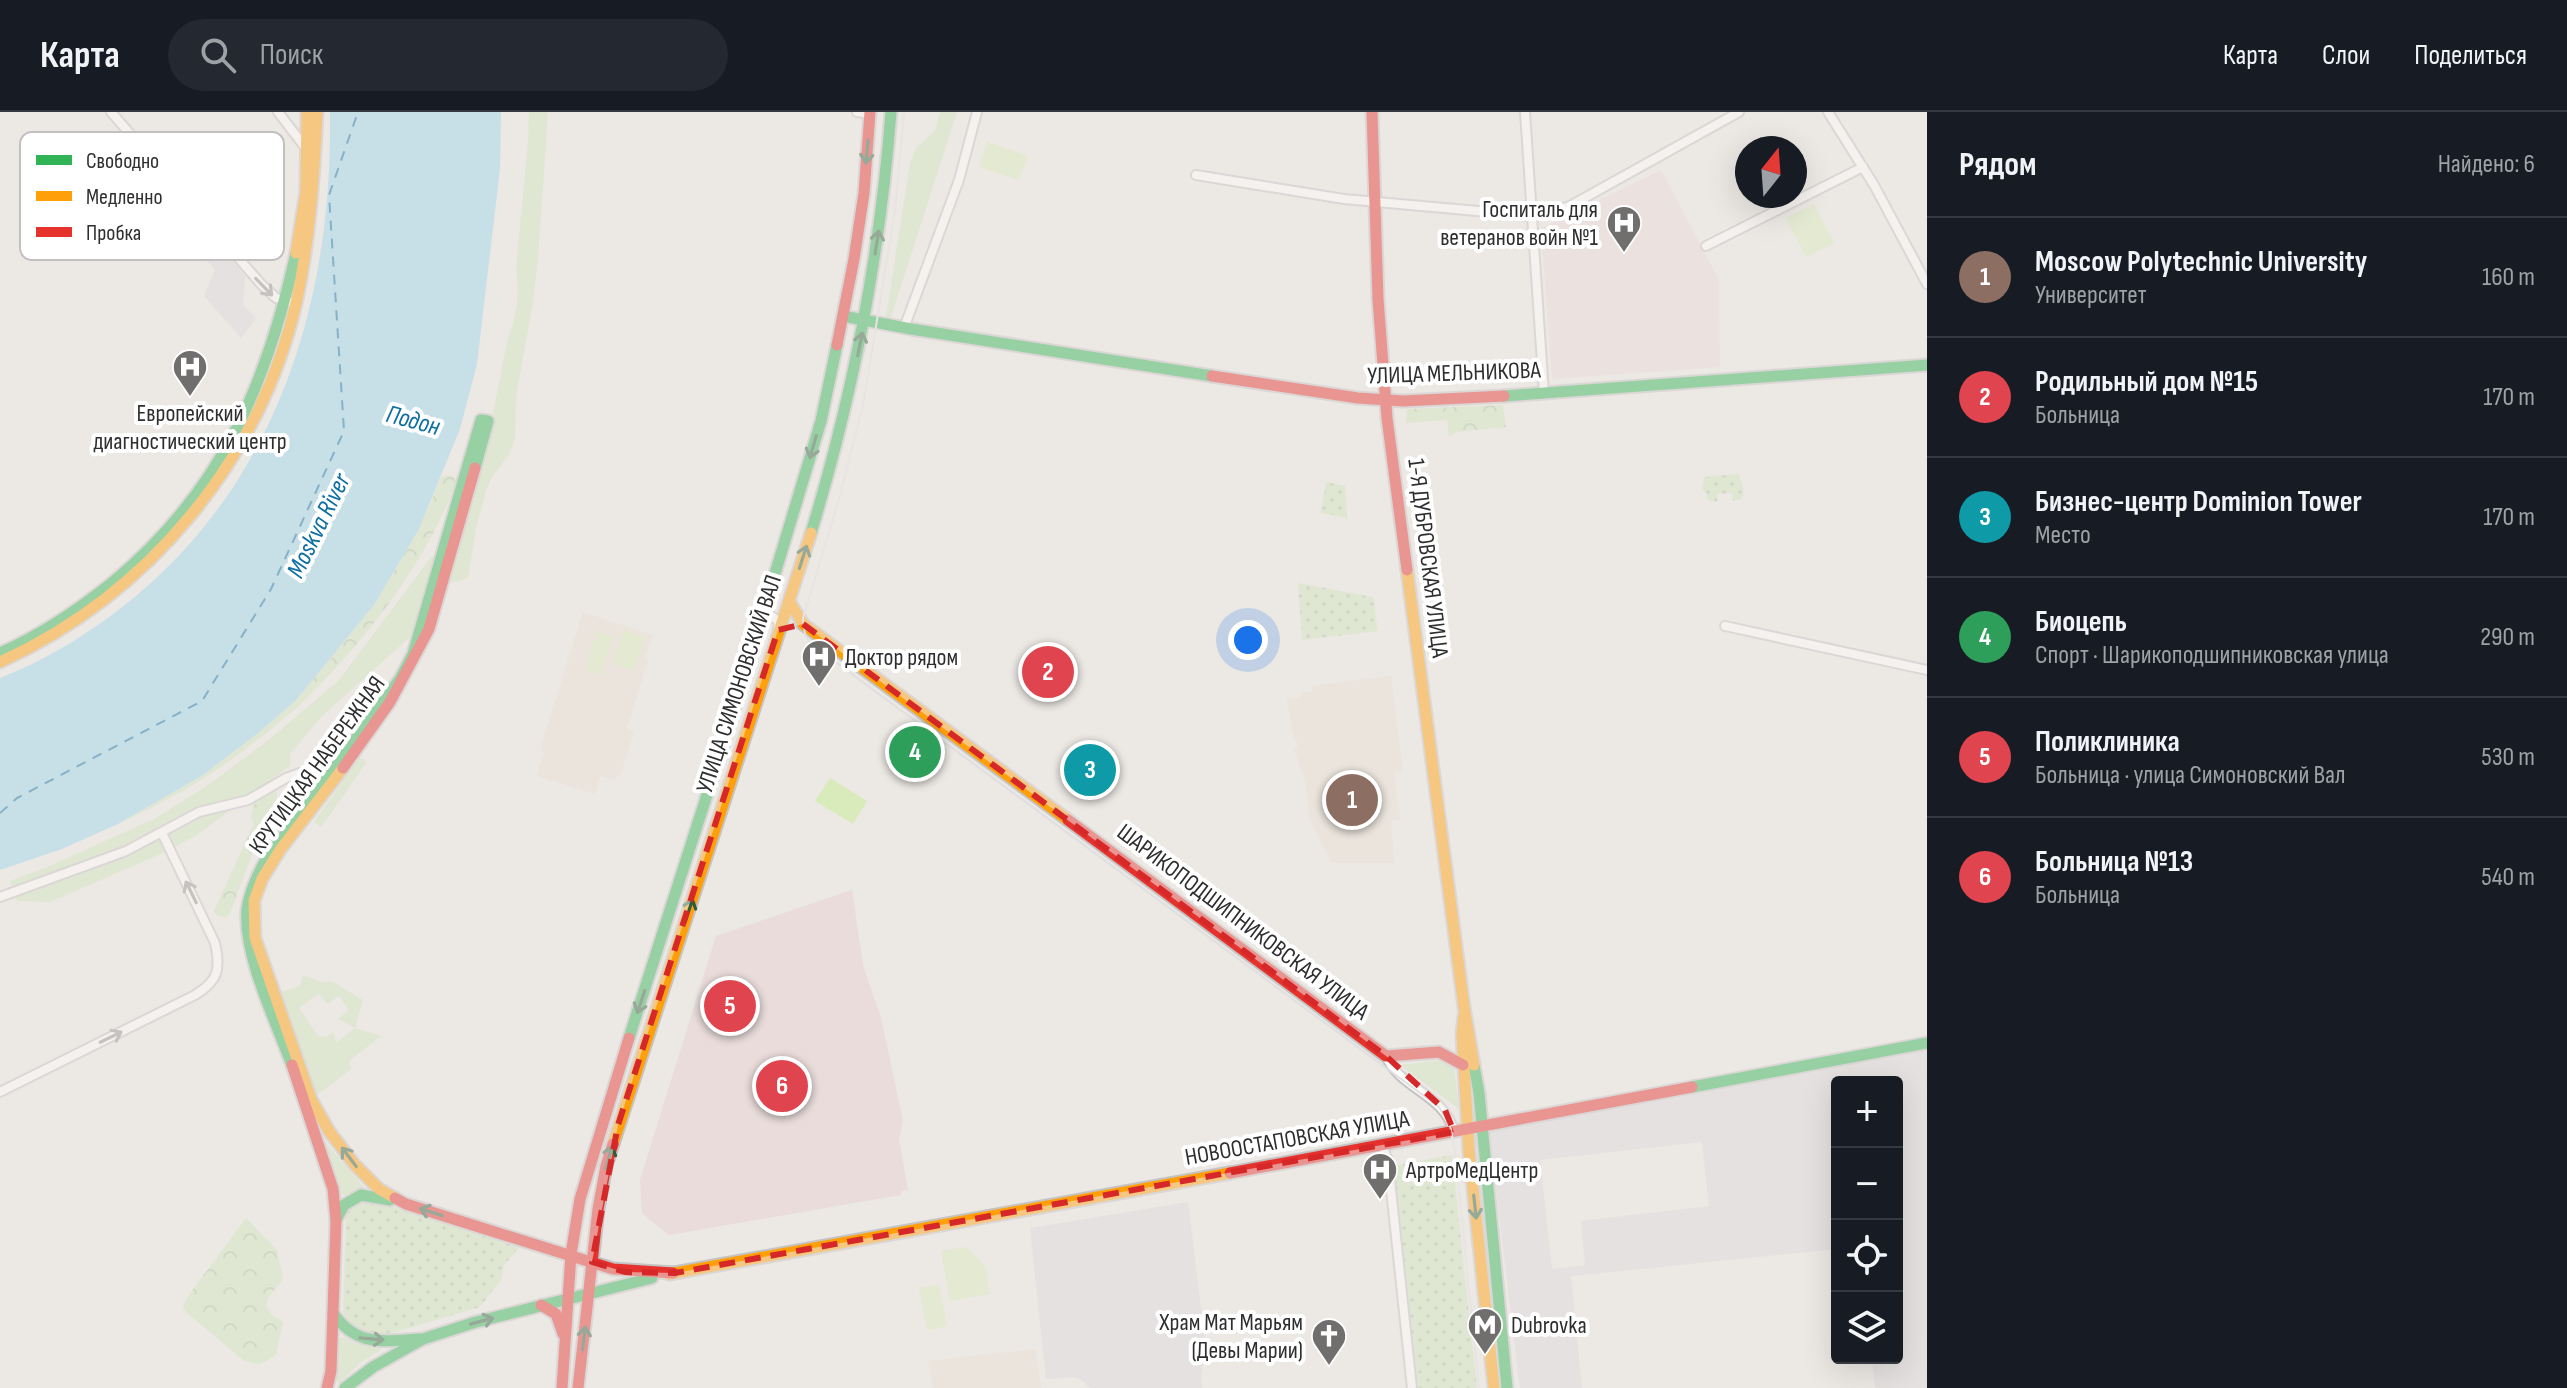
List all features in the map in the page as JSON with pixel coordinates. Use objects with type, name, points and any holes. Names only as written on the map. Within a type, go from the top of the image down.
[{"type":"main road","points":[[290,302],[305,199],[307,112]]},
{"type":"main road","points":[[0,662],[28,650],[68,621],[151,548],[201,490],[232,443],[267,365],[307,248],[317,112]]},
{"type":"main road","name":"УЛИЦА СИМОНОВСКИЙ ВАЛ","points":[[578,1388],[606,1166],[829,476],[842,424],[865,319],[884,195],[891,112]]},
{"type":"main road","name":"1-Я ДУБРОВСКАЯ УЛИЦА","points":[[1372,112],[1385,400],[1482,1127]]},
{"type":"main road","name":"УЛИЦА СИМОНОВСКИЙ ВАЛ","points":[[562,1388],[571,1254],[580,1199],[821,419],[864,193],[870,113]]},
{"type":"main road","name":"УЛИЦА МЕЛЬНИКОВА","points":[[843,316],[1336,395],[1385,400],[1544,393],[1927,365]]},
{"type":"main road","points":[[821,419],[828,411],[836,411],[842,424]]},
{"type":"main road","name":"КРУТИЦКАЯ НАБЕРЕЖНАЯ","points":[[327,1388],[331,1371],[336,1221],[331,1182],[254,961],[247,938],[246,912],[252,884],[264,863],[405,681],[429,629],[484,420]]},
{"type":"main road","points":[[778,630],[803,624],[789,601]]},
{"type":"main road","points":[[0,653],[68,621]]},
{"type":"main road","name":"ШАРИКОПОДШИПНИКОВСКАЯ УЛИЦА","points":[[803,624],[1386,1056]]},
{"type":"main road","points":[[724,741],[725,749],[731,753],[737,753],[742,747]]},
{"type":"main road","name":"КРУТИЦКАЯ НАБЕРЕЖНАЯ","points":[[326,784],[258,886],[253,911],[255,938],[311,1099],[329,1131],[370,1182],[406,1204]]},
{"type":"main road","name":"1-Я ДУБРОВСКАЯ УЛИЦА","points":[[1464,1007],[1463,1065],[1468,1129]]},
{"type":"main road","points":[[1439,1052],[1462,1034]]},
{"type":"main road","name":"НОВООСТАПОВСКАЯ УЛИЦА","points":[[423,1339],[541,1305],[673,1273],[1927,1043]]},
{"type":"main road","points":[[1386,1056],[1439,1052],[1463,1065]]},
{"type":"main road","points":[[1482,1127],[1507,1388]]},
{"type":"main road","points":[[1468,1129],[1494,1388]]},
{"type":"main road","points":[[336,1221],[344,1205],[361,1195],[406,1204]]},
{"type":"main road","name":"НОВООСТАПОВСКАЯ УЛИЦА","points":[[406,1204],[625,1272],[673,1273]]},
{"type":"main road","points":[[541,1305],[556,1314],[565,1344]]},
{"type":"main road","points":[[333,1313],[344,1330],[362,1339],[423,1339]]},
{"type":"main road","points":[[346,1387],[373,1367],[423,1339]]},
{"type":"street","points":[[111,112],[128,132]]},
{"type":"street","points":[[280,114],[296,125],[303,121],[307,112]]},
{"type":"street","points":[[857,112],[870,113]]},
{"type":"street","points":[[904,328],[959,180],[977,112]]},
{"type":"street","points":[[1525,112],[1544,393]]},
{"type":"street","points":[[1196,175],[1344,199],[1533,216],[1570,206],[1739,112]]},
{"type":"street","points":[[1828,112],[1863,167],[1927,284]]},
{"type":"street","points":[[280,114],[315,161]]},
{"type":"street","points":[[1706,246],[1863,167]]},
{"type":"street","points":[[240,260],[276,298],[290,302]]},
{"type":"street","points":[[760,624],[766,618],[773,617],[779,622],[778,630]]},
{"type":"street","points":[[1725,626],[1927,670]]},
{"type":"street","points":[[0,897],[126,851],[199,812],[248,800],[300,773],[326,784]]},
{"type":"street","points":[[0,1092],[195,995],[215,979],[219,958],[215,943],[162,833]]},
{"type":"street","name":"ШАРИКОПОДШИПНИКОВСКАЯ УЛИЦА","points":[[1386,1056],[1399,1074],[1445,1110],[1454,1132]]},
{"type":"street","points":[[1382,1145],[1388,1161],[1412,1388]]},
{"type":"street","points":[[580,1199],[582,1208],[588,1213],[599,1204]]},
{"type":"highlighted area","points":[[803,624],[1153,882],[1386,1056],[1445,1110],[1454,1132],[675,1273],[625,1272],[592,1262],[618,1125],[778,630]]},
{"type":"shaded area","name":"Госпиталь для ветеранов войн №1","points":[[1661,170],[1719,280],[1720,367],[1552,379],[1541,228]]},
{"type":"shaded area","points":[[207,260],[232,260],[245,276],[243,305],[256,318],[241,338],[204,296],[215,270]]},
{"type":"shaded area","points":[[583,612],[653,635],[627,728],[634,732],[620,777],[616,776],[615,780],[600,776],[595,794],[537,776],[544,752],[540,749]]},
{"type":"shaded area","points":[[1391,676],[1403,771],[1394,773],[1400,819],[1391,821],[1394,863],[1331,863],[1310,820],[1305,781],[1294,749],[1298,747],[1287,699],[1301,697],[1301,693],[1312,691],[1312,686]]},
{"type":"shaded area","points":[[852,890],[863,965],[881,1018],[903,1121],[899,1139],[908,1190],[901,1191],[901,1195],[669,1235],[642,1213],[640,1180],[716,936]]},
{"type":"shaded area","points":[[1927,1051],[1927,1388],[1875,1388],[1873,1364],[1903,1364],[1903,1076],[1831,1076],[1831,1250],[1571,1276],[1582,1388],[1520,1388],[1489,1132]],"holes":[[[1702,1142],[1709,1206],[1581,1221],[1585,1265],[1552,1269],[1540,1160]]]},
{"type":"shaded area","points":[[1188,1202],[1206,1348],[1202,1388],[1090,1388],[1074,1377],[1046,1379],[1030,1228]]},
{"type":"shaded area","points":[[1036,1349],[1041,1388],[933,1388],[928,1361]]},
{"type":"green space","points":[[529,112],[548,112],[538,258],[516,397],[515,440],[486,491],[468,578],[446,581],[493,413],[508,337],[516,313],[516,270]]},
{"type":"green space","points":[[940,112],[957,112],[891,317],[886,317],[910,163],[916,148],[935,131]]},
{"type":"green space","points":[[987,142],[1028,156],[1019,180],[979,167]]},
{"type":"green space","points":[[1814,204],[1834,243],[1806,257],[1786,218]]},
{"type":"green space","points":[[1503,405],[1506,427],[1456,432],[1449,437],[1447,420],[1406,423],[1407,409]]},
{"type":"green space","points":[[1738,474],[1743,489],[1741,499],[1733,501],[1732,493],[1717,494],[1717,502],[1708,500],[1702,490],[1704,477]]},
{"type":"green space","points":[[441,477],[454,477],[456,483],[443,514],[409,574],[347,656],[300,705],[296,700],[374,605],[419,529]]},
{"type":"green space","points":[[1326,482],[1345,486],[1347,518],[1321,513]]},
{"type":"green space","points":[[432,556],[435,559],[410,637],[322,716],[290,754],[290,766],[197,835],[163,853],[50,902],[17,901],[10,881],[154,819],[208,785],[270,739],[339,680]]},
{"type":"green space","points":[[1298,583],[1373,597],[1378,631],[1302,640]]},
{"type":"green space","points":[[623,630],[645,637],[635,670],[613,663]]},
{"type":"green space","points":[[597,632],[613,637],[601,675],[585,670]]},
{"type":"green space","points":[[296,700],[300,705],[227,763],[179,793],[118,824],[203,775]]},
{"type":"green space","points":[[330,730],[349,740],[323,771],[310,769],[307,763],[309,758]]},
{"type":"green space","points":[[360,757],[367,762],[321,827],[314,822]]},
{"type":"green space","points":[[830,778],[867,801],[853,824],[815,801]]},
{"type":"green space","points":[[276,788],[274,811],[253,852],[230,913],[226,918],[218,916],[214,911],[254,823],[251,818],[253,805]]},
{"type":"green space","points":[[303,975],[320,982],[333,982],[363,1000],[355,1028],[381,1036],[349,1061],[351,1069],[317,1095],[278,993],[300,986]],"holes":[[[319,993],[327,1004],[339,996],[349,1010],[338,1019],[355,1028],[336,1043],[334,1032],[326,1037],[318,1036],[299,1008]]]},
{"type":"green space","points":[[1443,1060],[1454,1067],[1459,1109],[1400,1065]]},
{"type":"green space","points":[[325,1142],[364,1187],[362,1190],[345,1195],[337,1192],[322,1143]]},
{"type":"green space","points":[[1452,1155],[1477,1388],[1414,1388],[1393,1166]]},
{"type":"green space","points":[[365,1198],[519,1247],[503,1267],[502,1278],[480,1307],[392,1333],[371,1336],[353,1330],[343,1312],[346,1217],[352,1204]]},
{"type":"green space","points":[[246,1218],[277,1250],[283,1278],[266,1306],[272,1315],[283,1322],[276,1355],[260,1364],[244,1361],[183,1306]]},
{"type":"green space","points":[[966,1247],[985,1266],[990,1294],[950,1301],[941,1251]]},
{"type":"green space","points":[[939,1285],[947,1326],[927,1330],[919,1288]]},
{"type":"green space","points":[[344,1337],[357,1344],[380,1344],[381,1350],[360,1363],[339,1383],[335,1380],[337,1339]]},
{"type":"water","points":[[330,112],[501,112],[500,169],[477,364],[460,429],[419,529],[374,605],[296,700],[257,734],[203,775],[118,824],[62,849],[0,870],[0,678],[48,656],[92,629],[175,560],[219,507],[256,449],[285,387],[306,321],[320,253],[328,183]]},
{"type":"ferry route","points":[[0,813],[17,798],[202,701],[271,589],[344,431],[329,195],[358,112]]},
{"type":"tram line","points":[[904,112],[895,211],[863,405],[840,496],[803,618],[805,634],[810,643],[826,655],[1439,1107],[1450,1125],[1455,1152],[1479,1388]]},
{"type":"traffic: fast","points":[[811,533],[840,429],[863,325],[880,219],[891,112]]},
{"type":"traffic: fast","points":[[0,653],[45,630],[113,582],[151,548],[183,511],[234,434],[253,392],[270,348],[296,253]]},
{"type":"traffic: fast","points":[[843,316],[1212,376]]},
{"type":"traffic: fast","points":[[629,1038],[730,723],[821,421],[837,345]]},
{"type":"traffic: fast","points":[[1504,396],[1927,365]]},
{"type":"traffic: fast","points":[[292,1065],[262,988],[250,947],[247,910],[251,892],[264,863],[400,679],[413,654],[481,420],[488,421],[475,468]]},
{"type":"traffic: fast","points":[[1692,1087],[1927,1043]]},
{"type":"traffic: fast","points":[[1474,1065],[1507,1388]]},
{"type":"traffic: fast","points":[[336,1220],[344,1205],[361,1195],[390,1200]]},
{"type":"traffic: fast","points":[[345,1388],[373,1367],[423,1339],[476,1322],[652,1278]]},
{"type":"traffic: fast","points":[[333,1313],[351,1332],[371,1340],[420,1339]]},
{"type":"traffic: slow","points":[[296,253],[306,192],[307,112]]},
{"type":"traffic: slow","points":[[0,662],[54,633],[104,599],[150,559],[191,515],[226,466],[256,414],[280,358],[297,299],[311,206],[317,112]]},
{"type":"traffic: slow","points":[[613,1144],[811,533]]},
{"type":"traffic: slow","points":[[1407,570],[1474,1065]]},
{"type":"traffic: slow","points":[[789,601],[803,624],[1068,820]]},
{"type":"traffic: slow","points":[[343,768],[280,850],[262,879],[254,901],[255,938],[311,1099],[329,1131],[355,1165],[379,1189],[395,1198]]},
{"type":"traffic: slow","points":[[1464,1016],[1462,1034],[1469,1151],[1494,1388]]},
{"type":"traffic: slow","points":[[669,1274],[1230,1173]]},
{"type":"traffic: jam","points":[[837,345],[864,193],[870,112]]},
{"type":"traffic: jam","points":[[1372,112],[1378,299],[1387,418],[1407,570]]},
{"type":"traffic: jam","points":[[1212,376],[1358,398],[1403,401],[1504,396]]},
{"type":"traffic: jam","points":[[343,768],[390,702],[429,629],[475,468]]},
{"type":"traffic: jam","points":[[1068,820],[1386,1056],[1439,1052],[1463,1065]]},
{"type":"traffic: jam","points":[[562,1388],[571,1254],[580,1199],[629,1038]]},
{"type":"traffic: jam","points":[[292,1065],[333,1189],[336,1221],[331,1371],[327,1388]]},
{"type":"traffic: jam","points":[[1230,1173],[1692,1087]]},
{"type":"traffic: jam","points":[[578,1388],[598,1209],[613,1144]]},
{"type":"traffic: jam","points":[[395,1198],[613,1269],[673,1273]]},
{"type":"traffic: jam","points":[[541,1305],[556,1314],[563,1334]]},
{"type":"place","name":"Госпиталь для ветеранов войн №1","points":[[1624,254]]},
{"type":"place","name":"Европейский диагностический центр","points":[[190,398]]},
{"type":"place","name":"Родильный дом №15","points":[[1048,672]]},
{"type":"place","name":"Доктор рядом","points":[[819,688]]},
{"type":"place","name":"Биоцепь","points":[[915,752]]},
{"type":"place","name":"Бизнес-центр Dominion Tower","points":[[1090,770]]},
{"type":"place","name":"Moscow Polytechnic University","points":[[1352,800]]},
{"type":"place","name":"Поликлиника","points":[[730,1006]]},
{"type":"place","name":"Больница №13","points":[[782,1086]]},
{"type":"place","name":"АртроМедЦентр","points":[[1380,1201]]},
{"type":"place","name":"Dubrovka","points":[[1485,1356]]},
{"type":"place","name":"Храм Мат Марьям (Девы Марии)","points":[[1329,1367]]},
{"type":"water label","name":"Подон","points":[[413,421]]},
{"type":"water label","name":"Moskva River","points":[[319,526]]}]
